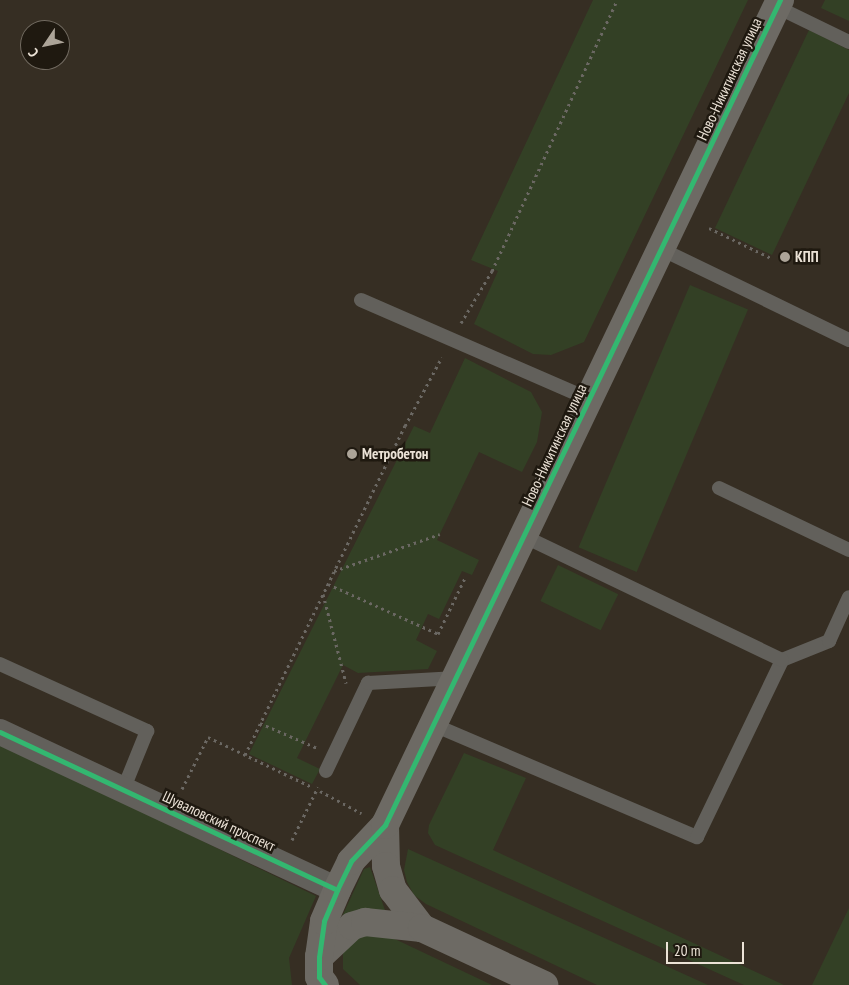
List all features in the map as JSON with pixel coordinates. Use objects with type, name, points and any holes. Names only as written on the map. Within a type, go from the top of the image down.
[{"type":"street","name":"Ново-Никитинская улица","points":[[336,890],[351,861],[385,826],[663,250],[779,3]]},
{"type":"street","name":"Шуваловский проспект","points":[[0,732],[336,890]]},
{"type":"street","points":[[385,826],[386,866],[393,890],[422,928]]},
{"type":"street","points":[[325,985],[319,977],[319,957],[324,921],[336,890]]},
{"type":"street","points":[[319,957],[346,931],[365,922],[422,928],[544,985]]},
{"type":"lane","points":[[779,3],[849,42]]},
{"type":"lane","points":[[663,250],[849,340]]},
{"type":"lane","points":[[361,300],[590,399]]},
{"type":"lane","points":[[719,488],[849,550]]},
{"type":"lane","points":[[525,537],[782,660]]},
{"type":"lane","points":[[434,725],[696,837],[782,660],[829,640],[849,597]]},
{"type":"lane","points":[[0,664],[147,730],[123,790]]},
{"type":"lane","points":[[326,771],[368,684],[457,678]]},
{"type":"path","points":[[245,755],[334,571],[452,339],[492,270],[617,0]]},
{"type":"path","points":[[709,228],[771,258]]},
{"type":"path","points":[[334,571],[440,534]]},
{"type":"path","points":[[328,584],[438,634],[465,578]]},
{"type":"path","points":[[323,594],[354,714]]},
{"type":"path","points":[[260,723],[333,756]]},
{"type":"path","points":[[170,812],[208,737],[317,789],[360,812]]},
{"type":"path","points":[[280,864],[326,771]]},
{"type":"green space","points":[[593,0],[748,0],[584,342],[551,355],[533,354],[474,324],[498,271],[471,260]]},
{"type":"green space","points":[[825,0],[849,0],[849,21],[821,8]]},
{"type":"green space","points":[[809,30],[849,50],[849,93],[772,255],[715,228]]},
{"type":"green space","points":[[690,285],[748,310],[637,572],[579,547]]},
{"type":"green space","points":[[465,358],[531,392],[542,412],[537,442],[522,472],[479,452],[437,540],[479,560],[472,575],[462,571],[439,619],[428,614],[416,640],[437,651],[428,669],[358,673],[343,665],[297,758],[320,769],[312,784],[249,754],[414,426],[430,433]]},
{"type":"green space","points":[[558,565],[618,594],[601,630],[540,601]]},
{"type":"green space","points":[[0,743],[316,896],[289,958],[292,985],[0,985]]},
{"type":"green space","points":[[464,753],[526,778],[493,850],[784,985],[744,985],[435,845],[428,833],[429,825]]},
{"type":"green space","points":[[408,849],[708,985],[597,985],[426,904],[414,895],[407,882],[404,870]]},
{"type":"green space","points":[[370,867],[386,913],[340,921],[364,869]]},
{"type":"green space","points":[[849,908],[849,985],[812,985]]},
{"type":"green space","points":[[380,932],[492,985],[360,985],[343,969],[343,949],[350,940]]},
{"type":"cycle path","points":[[325,985],[319,977],[319,957],[324,921],[337,890],[351,861],[385,825],[780,0]]},
{"type":"cycle path","points":[[0,732],[337,890]]},
{"type":"place","name":"КПП","points":[[785,257]]},
{"type":"place","name":"Метробетон","points":[[352,454]]}]
